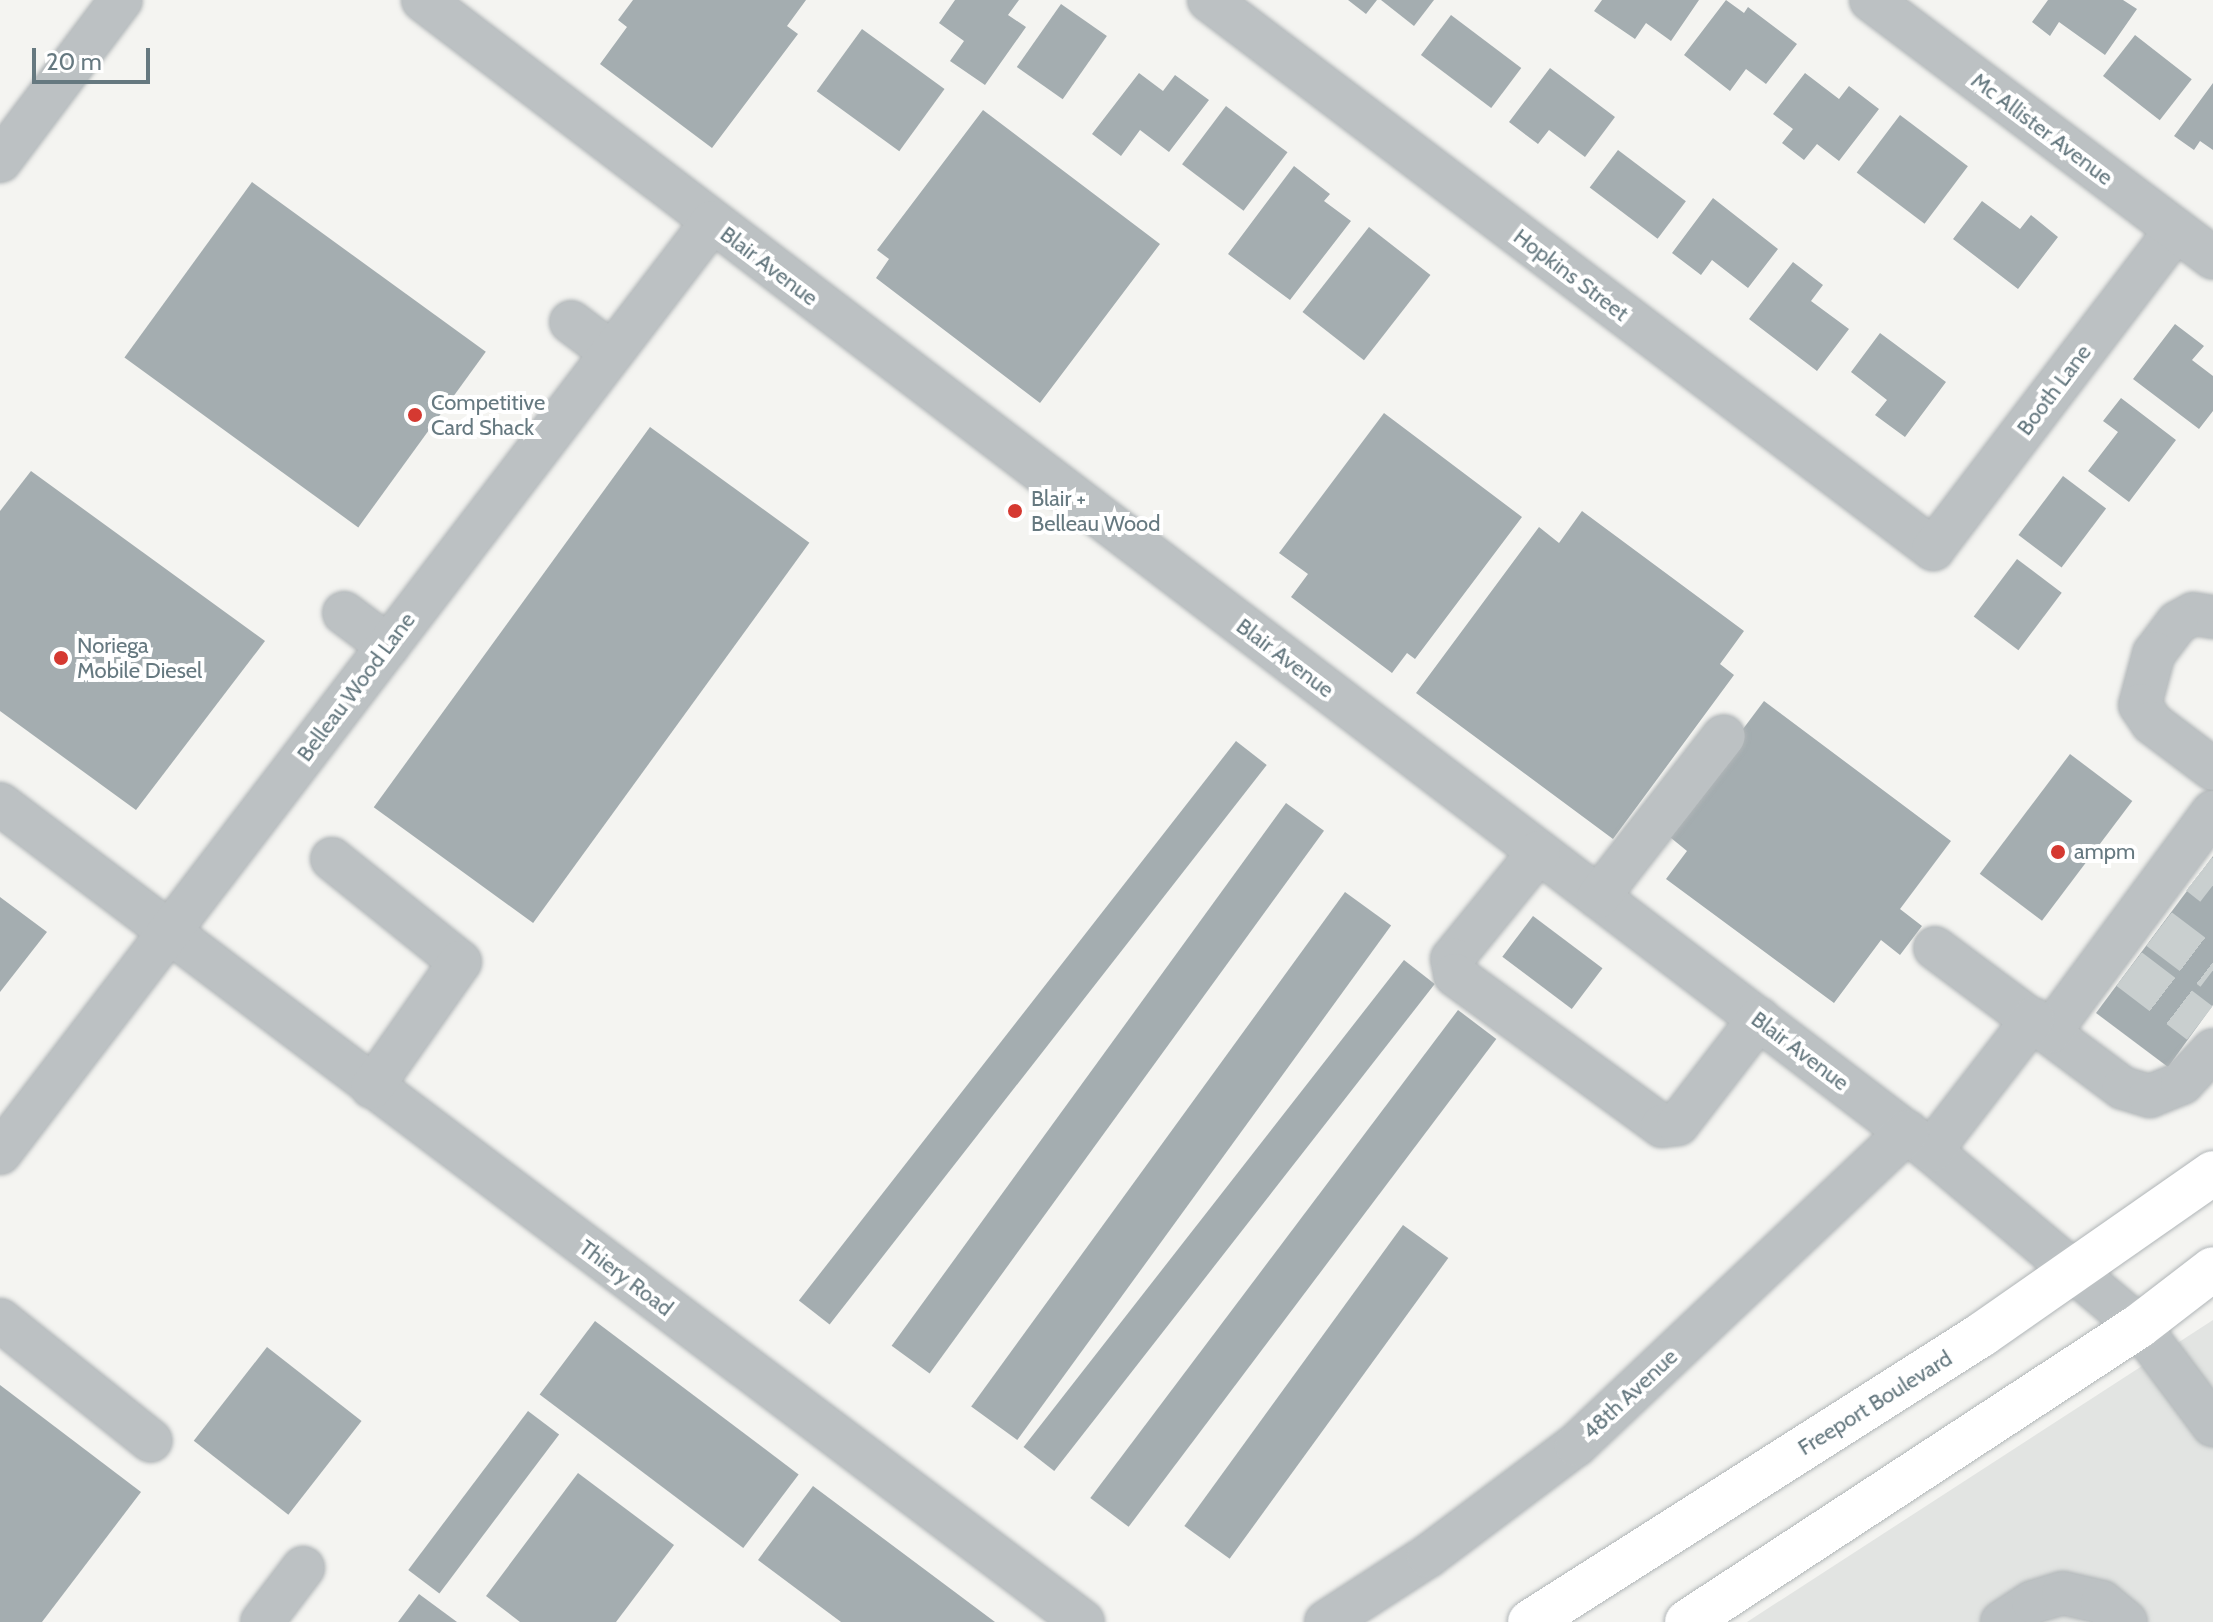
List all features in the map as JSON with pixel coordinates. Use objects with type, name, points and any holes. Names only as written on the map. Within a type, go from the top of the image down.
[{"type":"main road","name":"Freeport Boulevard","points":[[1530,1622],[2075,1272],[2213,1173]]},
{"type":"main road","points":[[1687,1622],[2139,1326],[2213,1269]]},
{"type":"street","points":[[0,161],[121,0]]},
{"type":"street","name":"Blair Avenue","points":[[423,0],[1919,1142],[2139,1326],[2213,1425]]},
{"type":"street","name":"Hopkins Street","points":[[1209,0],[1933,549]]},
{"type":"street","name":"Mc Allister Avenue","points":[[1871,0],[2213,258]]},
{"type":"street","name":"Belleau Wood Lane","points":[[0,1153],[712,222]]},
{"type":"street","name":"Booth Lane","points":[[1933,549],[2176,230]]},
{"type":"street","points":[[571,322],[612,353]]},
{"type":"street","points":[[344,613],[388,646]]},
{"type":"street","points":[[2213,617],[2193,614],[2177,623],[2154,653],[2140,705],[2152,723],[2213,769]]},
{"type":"street","points":[[1598,897],[1724,736]]},
{"type":"street","name":"Thiery Road","points":[[0,804],[1083,1622]]},
{"type":"street","name":"48th Avenue","points":[[1326,1622],[1428,1556],[1576,1445],[1919,1142],[2042,1025],[2118,961],[2189,867],[2213,812]]},
{"type":"street","points":[[1539,852],[1452,959],[1455,975],[1662,1126],[1678,1124],[1759,1019]]},
{"type":"street","points":[[332,859],[460,962],[372,1087]]},
{"type":"street","points":[[1935,948],[2123,1088],[2150,1096],[2182,1083],[2209,1035]]},
{"type":"street","points":[[0,1320],[151,1441]]},
{"type":"street","points":[[262,1622],[303,1568]]},
{"type":"street","points":[[2002,1622],[2033,1602],[2063,1593],[2102,1602],[2126,1622]]},
{"type":"shaded area","points":[[2213,1320],[2213,1622],[1747,1622]]},
{"type":"building","points":[[633,0],[806,0],[787,26],[798,34],[712,148],[600,64],[627,27],[618,20]]},
{"type":"building","points":[[955,0],[1019,0],[1008,15],[1026,27],[985,85],[950,61],[964,41],[939,23]]},
{"type":"building","points":[[1348,0],[1377,0],[1366,14]]},
{"type":"building","points":[[1381,0],[1434,0],[1414,26]]},
{"type":"building","points":[[1602,0],[1699,0],[1671,41],[1646,23],[1635,39],[1594,11]]},
{"type":"building","points":[[1726,0],[1744,13],[1748,7],[1797,44],[1766,84],[1746,69],[1730,91],[1684,55]]},
{"type":"building","points":[[2048,0],[2123,0],[2137,9],[2105,55],[2059,22],[2050,36],[2032,22]]},
{"type":"building","points":[[1061,4],[1107,36],[1063,99],[1017,67]]},
{"type":"building","points":[[1451,15],[1521,68],[1491,108],[1421,55]]},
{"type":"building","points":[[862,29],[945,89],[899,151],[817,91]]},
{"type":"building","points":[[2135,35],[2192,79],[2160,120],[2103,76]]},
{"type":"building","points":[[1550,68],[1615,117],[1585,157],[1549,130],[1538,144],[1509,122]]},
{"type":"building","points":[[1139,73],[1163,91],[1175,75],[1209,100],[1169,152],[1140,130],[1121,156],[1092,134]]},
{"type":"building","points":[[1805,73],[1839,99],[1849,86],[1879,109],[1839,161],[1817,144],[1804,160],[1782,143],[1793,129],[1773,114]]},
{"type":"building","points":[[2213,83],[2213,150],[2200,141],[2194,150],[2174,136]]},
{"type":"building","points":[[1226,106],[1287,152],[1244,211],[1182,164]]},
{"type":"building","points":[[983,110],[1160,244],[1040,403],[876,278],[889,259],[877,250]]},
{"type":"building","points":[[1900,115],[1968,166],[1925,224],[1857,173]]},
{"type":"building","points":[[1618,150],[1686,201],[1658,239],[1590,188]]},
{"type":"building","points":[[1294,166],[1330,194],[1324,201],[1351,221],[1290,300],[1228,254]]},
{"type":"building","points":[[252,182],[486,352],[358,527],[124,358]]},
{"type":"building","points":[[1713,198],[1778,249],[1748,288],[1712,260],[1701,275],[1672,253]]},
{"type":"building","points":[[1982,201],[2020,229],[2031,215],[2058,237],[2018,289],[1953,239]]},
{"type":"building","points":[[1369,227],[1430,275],[1364,360],[1303,312]]},
{"type":"building","points":[[1793,262],[1823,285],[1811,301],[1849,329],[1817,371],[1749,319]]},
{"type":"building","points":[[2175,324],[2204,346],[2192,360],[2213,376],[2213,411],[2199,429],[2133,379]]},
{"type":"building","points":[[1880,333],[1946,382],[1905,437],[1875,415],[1887,400],[1851,372]]},
{"type":"building","points":[[2121,398],[2176,440],[2129,502],[2088,471],[2118,432],[2103,421]]},
{"type":"building","points":[[1384,413],[1522,517],[1415,659],[1407,653],[1392,673],[1291,597],[1308,574],[1279,553]]},
{"type":"building","points":[[650,427],[809,543],[533,923],[374,807]]},
{"type":"building","points":[[31,471],[265,641],[136,810],[0,711],[0,511]]},
{"type":"building","points":[[2063,476],[2106,508],[2062,568],[2018,535]]},
{"type":"building","points":[[1582,511],[1744,631],[1720,664],[1734,675],[1613,839],[1416,693],[1539,527],[1559,543]]},
{"type":"building","points":[[2017,559],[2062,593],[2018,650],[1974,617]]},
{"type":"building","points":[[1764,701],[1951,841],[1900,909],[1922,926],[1900,955],[1881,940],[1834,1003],[1666,879],[1687,851],[1665,833]]},
{"type":"building","points":[[1236,741],[1267,765],[830,1324],[799,1300]]},
{"type":"building","points":[[2070,754],[2132,801],[2042,921],[1980,874]]},
{"type":"building","points":[[1286,803],[1324,831],[930,1373],[892,1346]]},
{"type":"building","points":[[2213,856],[2213,1005],[2168,1067],[2096,1013]]},
{"type":"building","points":[[1345,892],[1391,926],[1017,1440],[971,1407]]},
{"type":"building","points":[[0,897],[47,932],[0,992]]},
{"type":"building","points":[[1533,916],[1602,968],[1572,1009],[1502,957]]},
{"type":"building","points":[[1404,960],[1435,984],[1054,1471],[1024,1447]]},
{"type":"building","points":[[1458,1010],[1496,1039],[1129,1527],[1090,1498]]},
{"type":"building","points":[[1403,1225],[1448,1258],[1230,1559],[1184,1526]]},
{"type":"building","points":[[595,1321],[799,1474],[743,1548],[540,1394]]},
{"type":"building","points":[[267,1347],[362,1421],[288,1515],[194,1441]]},
{"type":"building","points":[[0,1385],[141,1492],[42,1622],[0,1622]]},
{"type":"building","points":[[528,1411],[559,1434],[439,1593],[408,1570]]},
{"type":"building","points":[[578,1473],[674,1545],[616,1622],[520,1622],[486,1596]]},
{"type":"building","points":[[813,1486],[995,1622],[841,1622],[758,1560]]},
{"type":"building","points":[[419,1594],[457,1622],[398,1622]]},
{"type":"tunnel","points":[[2199,874],[2213,885]]},
{"type":"tunnel","points":[[2159,929],[2213,970]]},
{"type":"tunnel","points":[[2129,969],[2200,1023]]},
{"type":"place","name":"Competitive Card Shack","points":[[415,415]]},
{"type":"place","name":"Blair + Belleau Wood","points":[[1015,511]]},
{"type":"place","name":"Noriega Mobile Diesel","points":[[61,658]]},
{"type":"place","name":"ampm","points":[[2058,852]]}]
